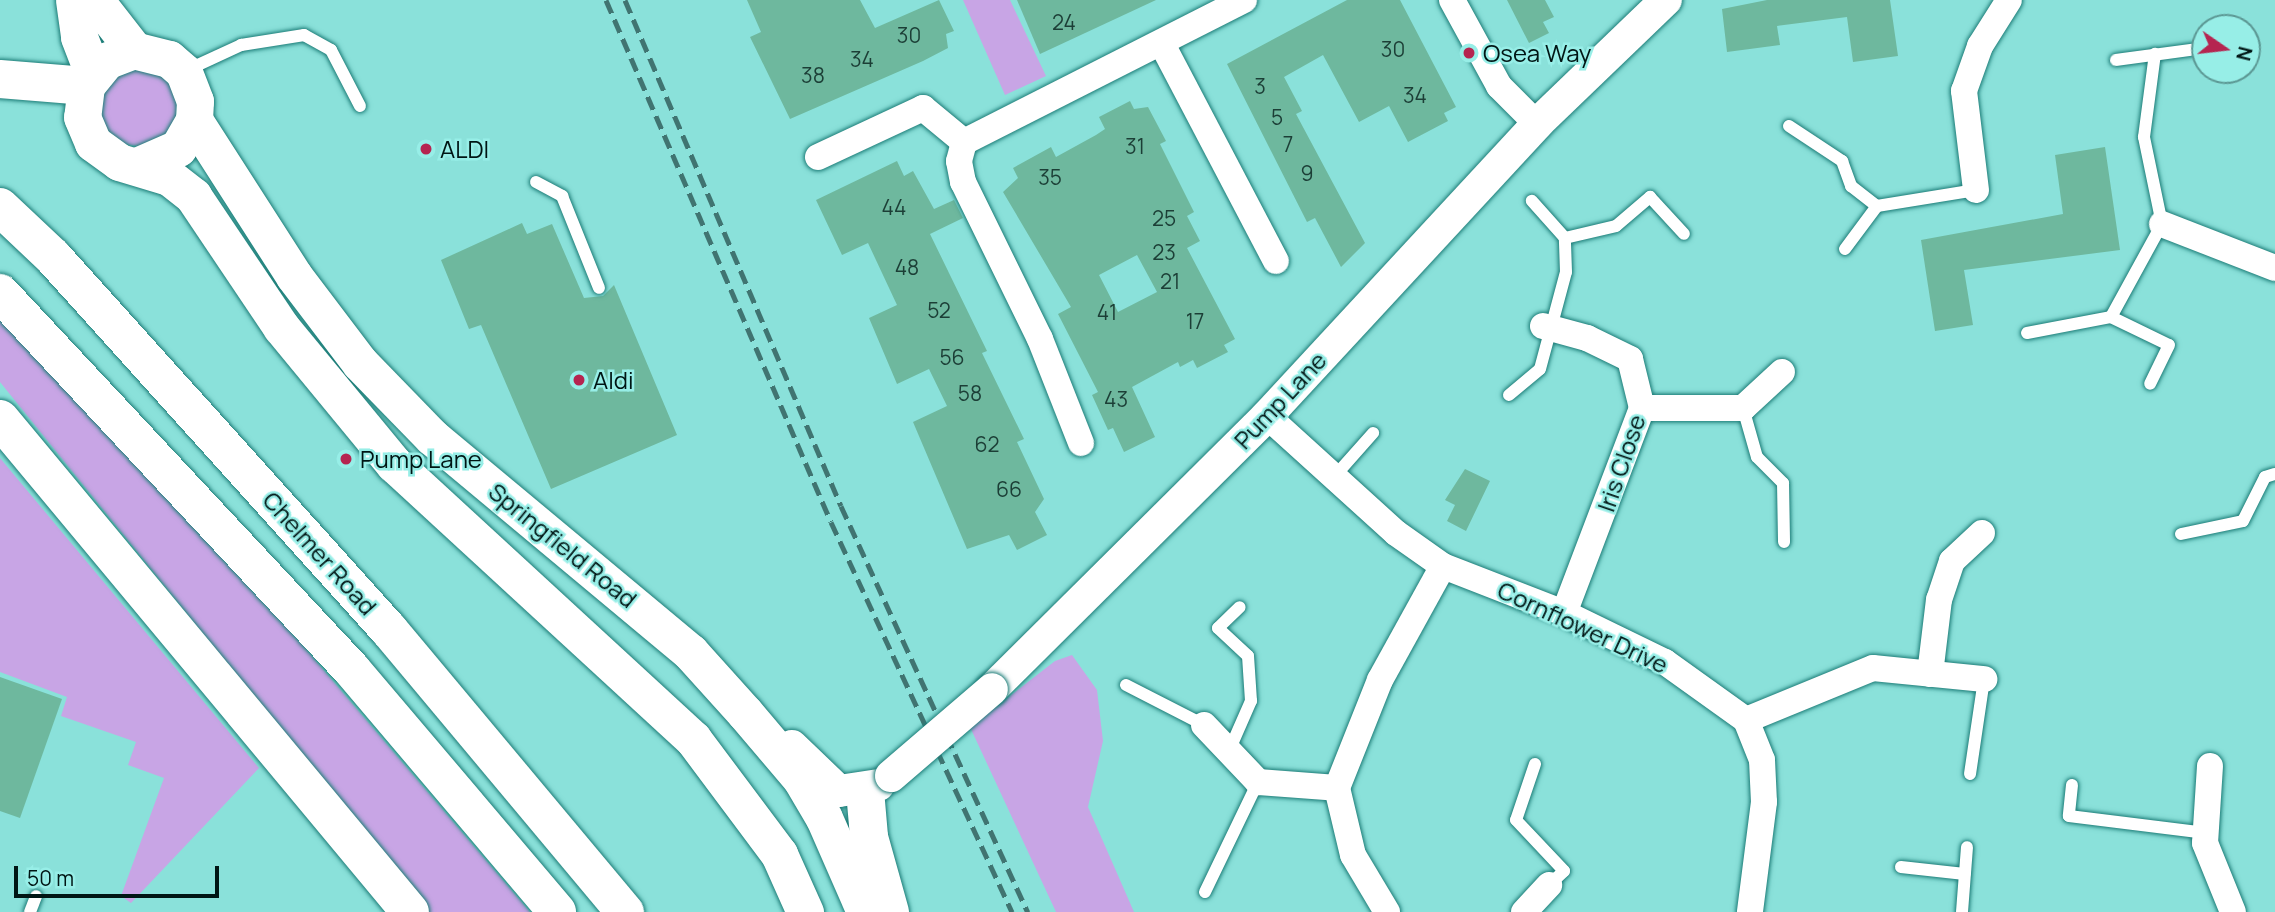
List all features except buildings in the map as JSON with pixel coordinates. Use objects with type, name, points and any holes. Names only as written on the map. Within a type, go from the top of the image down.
[{"type":"main road","name":"Springfield Road","points":[[75,0],[79,37],[89,79],[82,117],[93,143],[119,162],[139,165],[193,196],[281,327],[394,464],[693,739],[779,853],[805,912]]},
{"type":"main road","points":[[95,0],[134,50]]},
{"type":"main road","points":[[0,79],[89,79],[116,55],[134,50],[157,54],[184,72]]},
{"type":"main road","name":"Springfield Road","points":[[184,72],[195,101],[194,120],[286,265],[360,363],[432,437],[699,660],[801,779],[852,873],[865,912]]},
{"type":"main road","points":[[139,165],[178,148],[194,120]]},
{"type":"main road","name":"Chelmer Road","points":[[0,207],[53,257],[389,630],[625,912]]},
{"type":"main road","points":[[0,293],[352,670],[556,912]]},
{"type":"main road","points":[[0,419],[410,912]]},
{"type":"main road","points":[[878,787],[869,837],[890,912]]},
{"type":"street","points":[[1081,443],[1040,339],[963,182],[959,161],[964,142],[1162,44],[1244,0]]},
{"type":"street","points":[[1452,0],[1499,86],[1537,124]]},
{"type":"street","name":"Pump Lane","points":[[878,787],[992,689],[1267,416],[1537,124],[1666,0]]},
{"type":"street","points":[[1976,190],[1964,92],[1971,66],[2002,2]]},
{"type":"street","points":[[1162,44],[1276,261]]},
{"type":"street","points":[[818,157],[923,108],[964,142]]},
{"type":"street","points":[[2162,224],[2275,268]]},
{"type":"street","name":"Iris Close","points":[[1549,328],[1630,359],[1642,408],[1564,613]]},
{"type":"street","points":[[1642,408],[1743,408],[1782,372]]},
{"type":"street","name":"Cornflower Drive","points":[[1267,416],[1396,533],[1443,566],[1564,613],[1665,662],[1746,720]]},
{"type":"street","points":[[1930,674],[1939,600],[1952,561],[1982,533]]},
{"type":"street","points":[[1387,912],[1353,855],[1337,788],[1381,680],[1443,566]]},
{"type":"street","points":[[699,660],[755,703],[839,791],[878,787]]},
{"type":"street","points":[[1750,912],[1764,802],[1762,760],[1746,720],[1873,668],[1984,679]]},
{"type":"street","points":[[1203,725],[1258,782],[1337,788]]},
{"type":"street","points":[[2210,766],[2206,833],[2233,912]]},
{"type":"street","points":[[852,873],[855,832],[878,787]]},
{"type":"street","points":[[1524,912],[1549,886]]},
{"type":"lane","points":[[184,72],[241,45],[304,35],[331,50],[360,106]]},
{"type":"lane","points":[[2116,60],[2191,50]]},
{"type":"lane","points":[[2110,317],[2162,224],[2144,137],[2155,54]]},
{"type":"lane","points":[[1789,126],[1842,161],[1851,186],[1877,206]]},
{"type":"lane","points":[[536,182],[562,196],[599,288]]},
{"type":"lane","points":[[1845,249],[1877,206],[1976,190]]},
{"type":"lane","points":[[1565,238],[1616,226],[1650,197],[1684,234]]},
{"type":"lane","points":[[1509,395],[1541,369],[1549,328],[1566,272],[1565,238],[1532,201]]},
{"type":"lane","points":[[2027,333],[2110,317],[2169,345],[2150,384]]},
{"type":"lane","points":[[1743,408],[1757,457],[1783,483],[1784,542]]},
{"type":"lane","points":[[1334,477],[1373,433]]},
{"type":"lane","points":[[2181,534],[2243,520],[2265,477],[2275,474]]},
{"type":"lane","points":[[1228,751],[1251,702],[1248,656],[1218,628],[1240,607]]},
{"type":"lane","points":[[1970,774],[1984,679]]},
{"type":"lane","points":[[1126,685],[1203,725]]},
{"type":"lane","points":[[1535,764],[1516,820],[1564,870],[1549,886]]},
{"type":"lane","points":[[1205,892],[1258,782]]},
{"type":"lane","points":[[2072,785],[2069,816],[2206,833]]},
{"type":"lane","points":[[1962,912],[1967,847]]},
{"type":"lane","points":[[373,867],[393,912]]},
{"type":"lane","points":[[1901,867],[1965,874]]},
{"type":"lane","points":[[30,912],[36,896]]},
{"type":"shaded area","points":[[963,0],[1010,0],[1046,76],[1005,95]]},
{"type":"shaded area","points":[[130,68],[146,68],[160,74],[171,85],[177,99],[177,115],[171,129],[160,140],[146,146],[130,146],[116,140],[105,129],[99,115],[99,99],[105,85],[116,74]]},
{"type":"shaded area","points":[[0,320],[303,646],[530,912],[428,912],[0,382]]},
{"type":"shaded area","points":[[0,458],[259,768],[131,903],[121,896],[164,778],[128,765],[136,742],[61,716],[67,697],[0,672]]},
{"type":"shaded area","points":[[1072,655],[1097,690],[1103,741],[1088,807],[1134,912],[1056,912],[970,727],[1055,661]]},
{"type":"railway","points":[[606,0],[831,522],[1012,912]]},
{"type":"railway","points":[[625,0],[841,506],[1028,912]]},
{"type":"place","name":"Osea Way","points":[[1469,53]]},
{"type":"place","name":"ALDI","points":[[426,149]]},
{"type":"place","name":"Aldi","points":[[579,380]]},
{"type":"place","name":"Pump Lane","points":[[346,459]]}]
